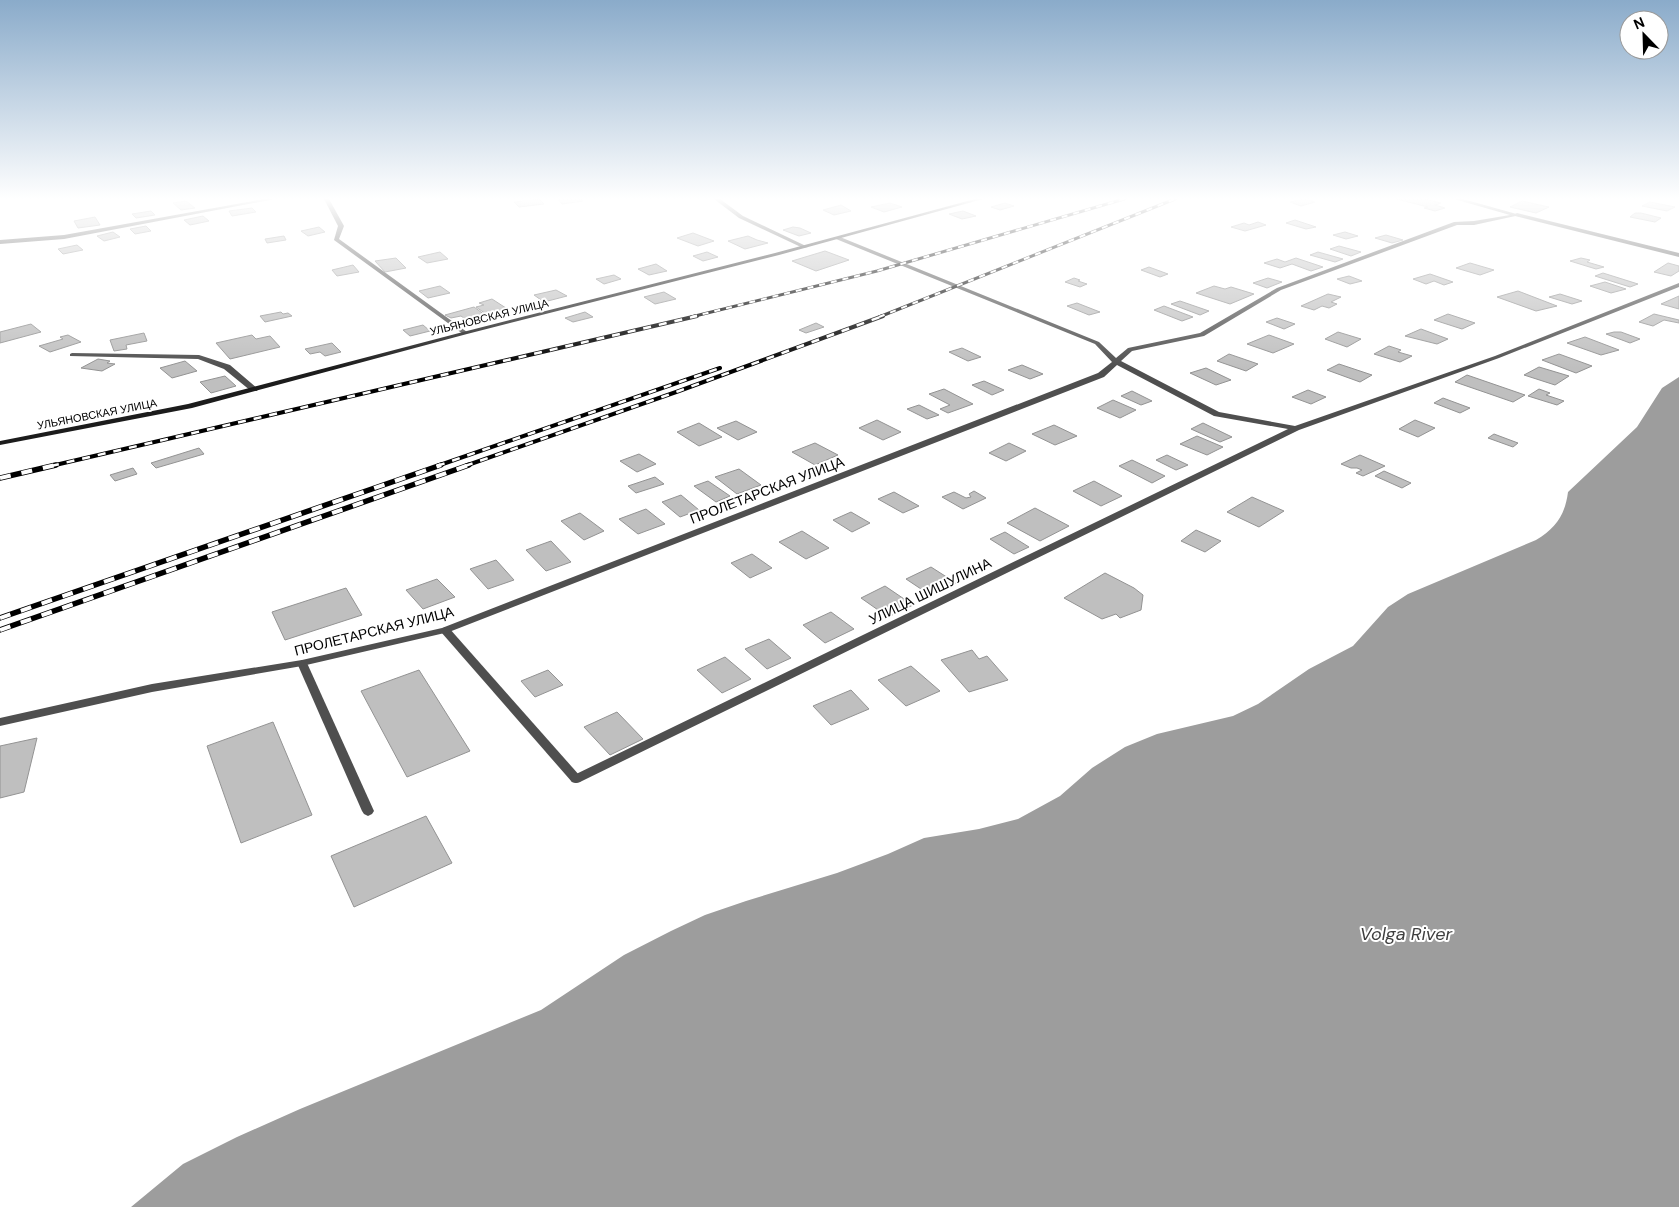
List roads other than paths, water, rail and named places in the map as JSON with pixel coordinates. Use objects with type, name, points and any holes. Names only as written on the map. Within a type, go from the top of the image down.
[{"type":"main road","name":"УЛЬЯНОВСКАЯ УЛИЦА","points":[[0,443],[190,406],[465,333],[772,255]]},
{"type":"street","points":[[358,255],[465,333]]},
{"type":"street","points":[[881,255],[1097,344],[1115,361],[1217,414],[1296,428]]},
{"type":"street","name":"ПРОЛЕТАРСКАЯ УЛИЦА","points":[[0,722],[152,688],[302,663],[445,630],[1101,374],[1130,349],[1202,335],[1279,289],[1369,255]]},
{"type":"street","name":"УЛИЦА ШИШУЛИНА","points":[[445,630],[576,780],[1296,428],[1497,357],[1679,285]]},
{"type":"street","points":[[72,355],[199,357],[228,367],[254,389]]},
{"type":"street","points":[[302,663],[368,811]]},
{"type":"water","name":"Volga River","points":[[1679,377],[1679,1207],[131,1207],[183,1164],[300,1109],[541,1010],[624,955],[705,915],[837,873],[924,838],[979,829],[1018,819],[1060,796],[1092,768],[1125,747],[1157,734],[1233,716],[1258,704],[1309,669],[1353,646],[1388,607],[1408,594],[1536,540],[1549,531],[1565,508],[1568,492],[1637,427],[1662,388]]},
{"type":"railway","points":[[691,317],[877,271],[931,255]]},
{"type":"railway","points":[[879,317],[1034,255]]},
{"type":"railway","points":[[51,466],[697,316]]},
{"type":"railway","points":[[465,466],[679,391],[883,316]]},
{"type":"railway","points":[[437,466],[720,368]]},
{"type":"railway","points":[[0,478],[56,465]]},
{"type":"railway","points":[[0,618],[441,465]]},
{"type":"railway","points":[[0,630],[469,465]]}]
